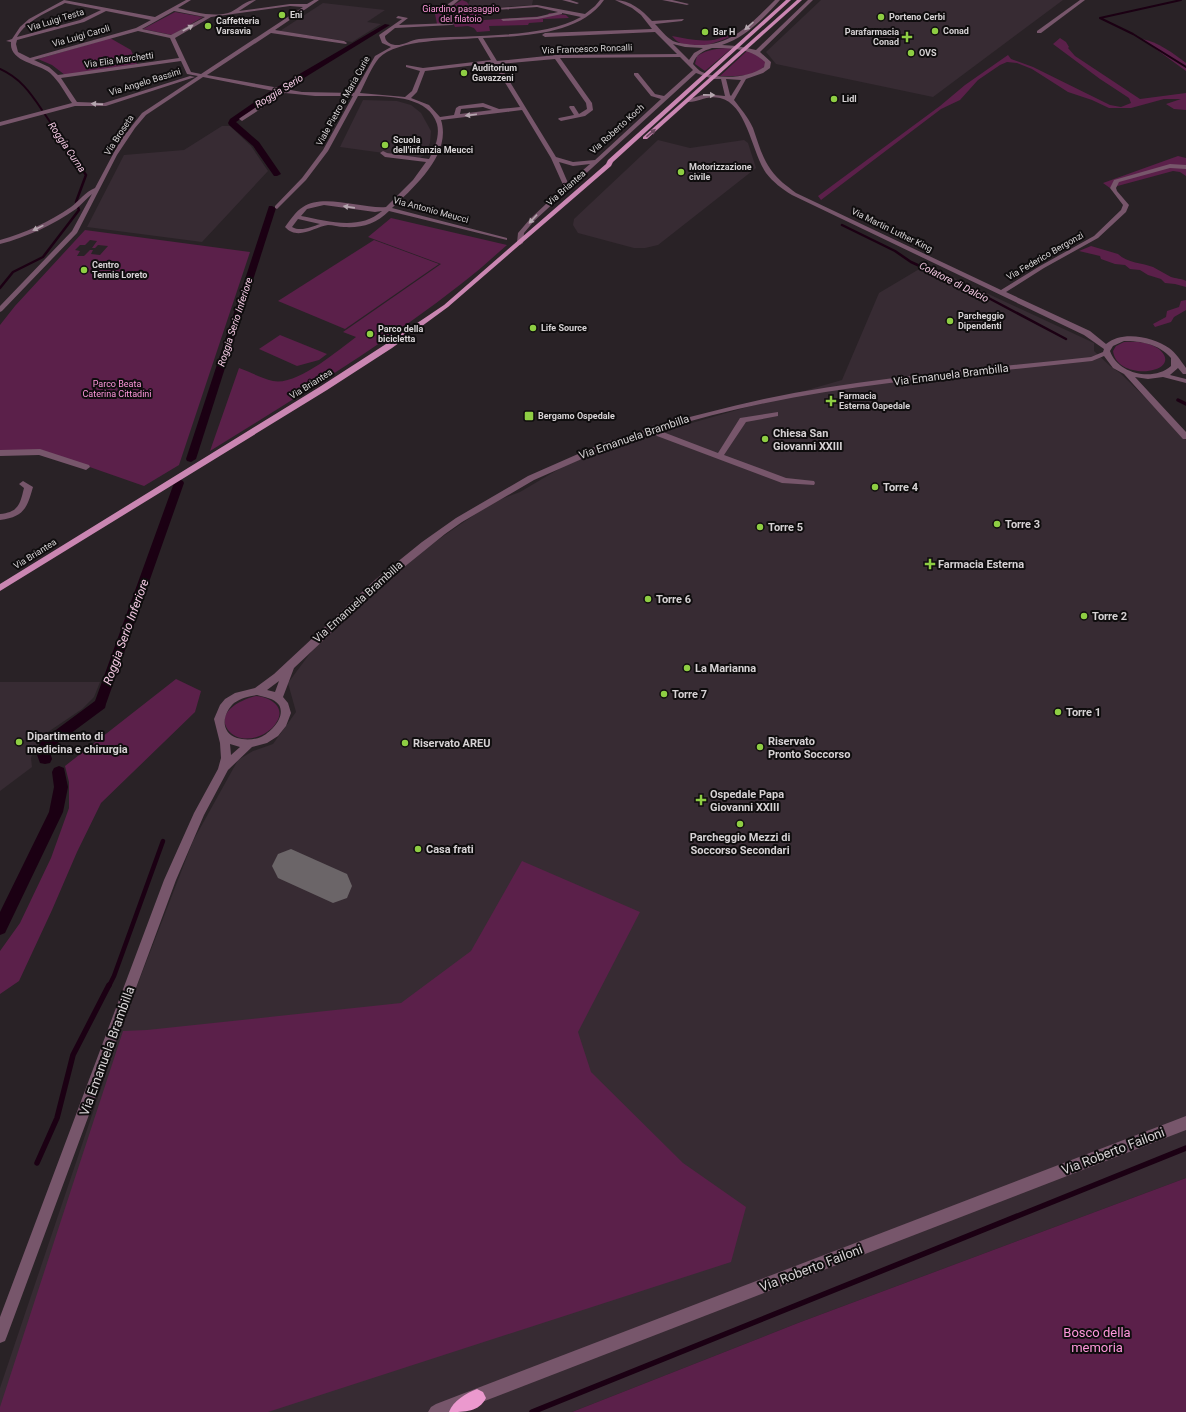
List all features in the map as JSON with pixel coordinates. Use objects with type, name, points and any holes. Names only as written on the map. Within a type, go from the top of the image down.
[{"type":"highway","points":[[458,1412],[477,1398]]},
{"type":"main road","name":"Via Briantea","points":[[0,588],[324,388],[389,346],[446,306],[609,164],[610,161],[789,0]]},
{"type":"main road","name":"Via Briantea","points":[[609,164],[616,163],[689,101],[713,77],[800,0]]},
{"type":"street","points":[[138,29],[189,0]]},
{"type":"street","points":[[229,14],[254,0]]},
{"type":"street","name":"Via Broseta","points":[[0,310],[75,232],[84,218],[114,157],[136,122],[157,105],[317,0]]},
{"type":"street","points":[[450,5],[457,0]]},
{"type":"street","points":[[564,0],[577,3]]},
{"type":"street","points":[[617,0],[629,5],[643,14],[674,43],[692,47],[736,47],[757,52],[768,62],[767,68],[761,72],[744,78],[723,78],[705,75],[696,70],[680,55],[655,30],[651,23]]},
{"type":"street","points":[[629,5],[637,0]]},
{"type":"street","points":[[664,0],[687,4]]},
{"type":"street","points":[[690,64],[692,58],[697,52],[733,39],[778,0]]},
{"type":"street","points":[[757,52],[811,0]]},
{"type":"street","points":[[1039,32],[1083,0]]},
{"type":"street","points":[[75,104],[57,77],[47,68],[17,54],[10,46],[10,36],[13,32],[25,21],[67,1],[105,10],[155,19]]},
{"type":"street","name":"Viale Pietro e Maria Curie","points":[[277,207],[304,179],[326,150],[377,57],[395,47],[431,39],[480,37],[538,32],[566,25],[586,16],[597,7],[606,3],[624,3]]},
{"type":"street","points":[[173,9],[210,16],[290,5],[309,6]]},
{"type":"street","points":[[470,11],[536,6],[586,16]]},
{"type":"street","name":"Via Luigi Testa","points":[[9,42],[82,21],[105,10]]},
{"type":"street","points":[[503,20],[538,18],[567,12]]},
{"type":"street","points":[[138,29],[172,37],[210,16]]},
{"type":"street","points":[[395,47],[384,42],[382,35],[384,32],[406,18],[398,17]]},
{"type":"street","points":[[651,23],[682,20]]},
{"type":"street","points":[[769,27],[788,21]]},
{"type":"street","points":[[393,26],[452,24]]},
{"type":"street","name":"Via Luigi Caroli","points":[[30,60],[138,29]]},
{"type":"street","points":[[538,32],[549,35],[655,30]]},
{"type":"street","points":[[271,31],[344,43]]},
{"type":"street","points":[[172,37],[187,72],[202,76],[303,94],[357,94],[406,98],[427,106],[433,111],[438,119],[523,108]]},
{"type":"street","points":[[480,37],[554,158],[567,187]]},
{"type":"street","name":"Via Francesco Roncalli","points":[[423,70],[556,56],[680,55]]},
{"type":"street","points":[[556,56],[589,103],[590,110],[583,115],[561,119]]},
{"type":"street","name":"Via Elia Marchetti","points":[[57,77],[182,58]]},
{"type":"street","points":[[406,98],[414,92],[423,70],[408,66]]},
{"type":"street","name":"Via Roberto Koch","points":[[520,243],[521,233],[532,220],[696,70]]},
{"type":"street","name":"Via Roberto Koch","points":[[636,74],[653,95],[664,98]]},
{"type":"street","name":"Via Angelo Bassini","points":[[0,124],[75,104],[104,105],[188,78],[202,76]]},
{"type":"street","name":"Via Martin Luther King","points":[[723,78],[724,86],[731,100],[741,112],[749,126],[763,162],[769,172],[780,184],[794,194],[1087,333],[1152,342],[1166,349],[1186,372]]},
{"type":"street","points":[[731,100],[744,78]]},
{"type":"street","points":[[242,119],[284,91]]},
{"type":"street","name":"Via Briantea","points":[[689,101],[700,96],[709,95],[720,96],[731,100]]},
{"type":"street","points":[[572,107],[578,116]]},
{"type":"street","name":"Via Antonio Meucci","points":[[387,209],[410,187],[431,161],[440,143],[442,132],[438,119]]},
{"type":"street","points":[[383,153],[385,155],[431,161]]},
{"type":"street","points":[[554,158],[565,163],[576,165],[597,159]]},
{"type":"street","name":"Via Federico Bergonzi","points":[[1000,293],[1042,267],[1096,237],[1124,211],[1126,206],[1114,191],[1116,181],[1170,166],[1186,166]]},
{"type":"street","points":[[0,242],[39,229],[72,209],[80,203],[89,192],[98,188]]},
{"type":"street","points":[[330,223],[300,231],[291,230],[288,227],[305,208],[320,203],[376,210],[387,209]]},
{"type":"street","points":[[296,217],[330,223],[363,224],[373,221],[387,209]]},
{"type":"street","name":"Via Antonio Meucci","points":[[387,209],[505,238]]},
{"type":"street","name":"Via Martin Luther King","points":[[1087,333],[1107,351],[1110,361],[1118,367]]},
{"type":"street","points":[[1107,351],[1111,343],[1122,339]]},
{"type":"street","name":"Via Emanuela Brambilla","points":[[0,1336],[170,880],[200,813],[223,770],[226,758],[225,743],[219,727],[219,719],[222,710],[228,703],[241,695],[257,691],[272,682],[377,583],[421,547],[459,520],[540,472],[591,450],[692,417],[752,404],[844,388],[1092,358],[1107,351]]},
{"type":"street","name":"Via Emanuela Brambilla","points":[[1092,358],[1118,367]]},
{"type":"street","points":[[1118,367],[1136,375],[1163,375],[1171,372],[1175,367],[1174,358]]},
{"type":"street","points":[[1118,367],[1132,377],[1186,437]]},
{"type":"street","points":[[1163,375],[1186,381]]},
{"type":"street","points":[[1147,393],[1145,387],[1151,376]]},
{"type":"street","points":[[720,456],[743,420],[775,414]]},
{"type":"street","points":[[655,428],[660,434],[785,481],[811,483]]},
{"type":"street","points":[[0,453],[40,452],[86,467]]},
{"type":"street","points":[[0,517],[13,515],[21,511],[29,487],[23,484]]},
{"type":"street","name":"Via Emanuela Brambilla","points":[[223,770],[249,744],[259,742],[276,733],[286,719],[286,706],[278,697],[290,666]]},
{"type":"street","points":[[257,691],[269,692],[278,697]]},
{"type":"street","points":[[222,734],[229,740],[249,744]]},
{"type":"street","name":"Via Roberto Failoni","points":[[436,1412],[477,1398],[1186,1123]]},
{"type":"shaded area","points":[[470,0],[533,0],[532,5],[472,9],[468,4]]},
{"type":"shaded area","points":[[821,0],[1063,0],[933,97],[776,64],[766,52]]},
{"type":"shaded area","points":[[323,3],[385,10],[367,22],[381,24],[352,42],[280,31]]},
{"type":"shaded area","points":[[363,100],[397,101],[411,105],[421,113],[431,131],[430,143],[424,155],[420,158],[340,147]]},
{"type":"shaded area","points":[[222,126],[230,126],[251,146],[268,171],[202,242],[87,227],[124,155],[184,150]]},
{"type":"shaded area","points":[[658,140],[690,148],[744,140],[748,143],[756,168],[658,245],[645,248],[634,248],[578,233],[573,225],[574,219]]},
{"type":"shaded area","name":"Ospedale Papa Giovanni XXIII","points":[[926,265],[1094,343],[1094,351],[1120,373],[1186,440],[1186,1178],[798,1323],[572,1412],[0,1412],[0,1388],[125,1017],[193,841],[238,760],[253,751],[273,744],[296,712],[288,683],[320,640],[400,568],[442,537],[493,502],[520,492],[564,466],[608,447],[842,380],[879,293]]},
{"type":"shaded area","name":"Dipartimento di medicina e chirurgia","points":[[0,682],[100,682],[94,697],[82,709],[42,736],[34,749],[31,758],[32,767],[0,791]]},
{"type":"green space","name":"Giardino passaggio del filatoio","points":[[462,0],[467,2],[471,9],[480,11],[484,20],[547,16],[549,13],[566,15],[569,18],[543,19],[543,22],[529,23],[528,25],[489,26],[490,31],[477,32],[474,28],[468,26],[455,27],[453,23],[437,24],[434,9],[447,9]]},
{"type":"green space","points":[[175,12],[203,17],[172,35],[143,29]]},
{"type":"green space","points":[[731,33],[735,34],[712,44],[703,46],[686,45],[678,42],[672,36],[695,40],[710,40],[724,37]]},
{"type":"green space","points":[[110,38],[131,50],[137,64],[65,75],[52,65],[38,59]]},
{"type":"green space","points":[[1060,38],[1066,42],[1069,47],[1068,48],[1075,56],[1140,99],[1186,93],[1186,110],[1174,109],[1166,104],[1181,99],[1164,99],[1131,108],[1109,108],[1092,100],[1068,92],[1032,69],[1017,63],[1007,62],[978,80],[960,100],[941,109],[821,200],[818,196],[940,106],[965,85],[1008,55],[1011,59],[1033,67],[1110,105],[1121,107],[1131,103],[1129,98],[1100,79],[1053,44]]},
{"type":"green space","points":[[1142,39],[1160,45],[1176,55],[1186,63],[1186,71]]},
{"type":"green space","points":[[732,48],[705,71],[695,64],[697,56],[709,50]]},
{"type":"green space","points":[[748,50],[762,57],[766,63],[763,68],[752,74],[720,76]]},
{"type":"green space","points":[[1178,156],[1186,158],[1186,176],[1180,172],[1173,171],[1110,188],[1103,183]]},
{"type":"green space","name":"Parco della bicicletta","points":[[391,218],[507,245],[479,270],[400,329],[338,371],[210,451],[239,368],[273,381],[283,381],[305,373],[356,337],[343,332],[441,264],[368,237]]},
{"type":"green space","name":"Parco Beata Caterina Cittadini","points":[[85,230],[250,252],[179,465],[144,486],[41,450],[0,451],[0,325],[15,306]],"holes":[[[90,240],[97,241],[92,248],[95,248],[98,245],[108,246],[100,255],[91,254],[93,250],[90,250],[84,256],[77,256],[80,251],[75,250],[80,245],[85,245]]]},
{"type":"green space","points":[[374,240],[439,264],[345,329],[278,301]]},
{"type":"green space","points":[[1091,246],[1118,254],[1126,259],[1153,267],[1171,277],[1184,280],[1186,281],[1186,287],[1165,283],[1161,279],[1148,275],[1140,270],[1130,269],[1125,265],[1115,264],[1101,259],[1100,256],[1079,251]]},
{"type":"green space","points":[[1186,300],[1186,310],[1174,317],[1171,322],[1155,327],[1153,324],[1166,317],[1167,311],[1179,307],[1181,301]]},
{"type":"green space","points":[[280,335],[327,354],[319,360],[297,366],[259,349]]},
{"type":"green space","points":[[1124,342],[1142,342],[1159,349],[1165,357],[1164,364],[1157,369],[1148,371],[1136,371],[1126,368],[1117,361],[1113,351],[1116,346]]},
{"type":"green space","points":[[176,679],[201,691],[195,712],[101,803],[77,852],[19,981],[0,994],[0,951],[20,923],[51,858],[69,808],[69,782],[65,766]]},
{"type":"green space","points":[[256,696],[267,698],[275,704],[278,708],[279,717],[272,728],[260,736],[246,739],[239,738],[228,730],[225,723],[227,712],[238,703]]},
{"type":"green space","points":[[522,861],[640,912],[578,1032],[591,1072],[683,1163],[746,1207],[731,1262],[268,1412],[0,1412],[0,1407],[123,1031],[147,1030],[401,1003],[471,951]]},
{"type":"green space","name":"Bosco della memoria","points":[[1186,1178],[1186,1412],[572,1412],[798,1323]]},
{"type":"waterway","points":[[1181,0],[1100,18],[1133,34],[1186,67]]},
{"type":"waterway","name":"Roggia Serio","points":[[277,174],[256,144],[232,123],[233,121],[275,92],[387,25]]},
{"type":"waterway","name":"Roggia Curna","points":[[0,69],[19,81],[42,110]]},
{"type":"waterway","name":"Roggia Curna","points":[[44,113],[82,169]]},
{"type":"waterway","name":"Roggia Curna","points":[[0,288],[13,272],[43,257],[79,210],[76,202],[86,175],[81,168]]},
{"type":"waterway","name":"Roggia Serio Inferiore","points":[[191,459],[272,208]]},
{"type":"waterway","name":"Colatore di Dalcio","points":[[842,225],[895,251],[911,262],[981,294],[1066,339]]},
{"type":"waterway","name":"Colatore di Dalcio","points":[[1178,400],[1186,404]]},
{"type":"waterway","name":"Roggia Serio Inferiore","points":[[45,759],[43,752],[46,745],[100,704],[179,483]]},
{"type":"waterway","name":"Roggia Serio Inferiore","points":[[0,928],[56,812],[61,787],[59,772]]},
{"type":"waterway","points":[[109,986],[163,841]]},
{"type":"waterway","points":[[37,1163],[57,1118],[73,1055],[109,985]]},
{"type":"waterway","points":[[532,1412],[1186,1148]]},
{"type":"taxiway","points":[[291,866],[333,886]]},
{"type":"place","name":"Eni","points":[[282,15]]},
{"type":"place","name":"Porteno Cerbi","points":[[881,17]]},
{"type":"place","name":"Caffetteria Varsavia","points":[[208,26]]},
{"type":"place","name":"Conad","points":[[935,31]]},
{"type":"place","name":"Bar H","points":[[705,32]]},
{"type":"place","name":"Parafarmacia Conad","points":[[907,37]]},
{"type":"place","name":"OVS","points":[[911,53]]},
{"type":"place","name":"Auditorium Gavazzeni","points":[[464,73]]},
{"type":"place","name":"Lidl","points":[[834,99]]},
{"type":"place","name":"Scuola dell'infanzia Meucci","points":[[385,145]]},
{"type":"place","name":"Motorizzazione civile","points":[[681,172]]},
{"type":"place","name":"Centro Tennis Loreto","points":[[84,270]]},
{"type":"place","name":"Parcheggio Dipendenti","points":[[950,321]]},
{"type":"place","name":"Life Source","points":[[533,328]]},
{"type":"place","name":"Parco della bicicletta","points":[[370,334]]},
{"type":"place","name":"Farmacia Esterna Oapedale","points":[[831,401]]},
{"type":"place","name":"Bergamo Ospedale","points":[[529,416]]},
{"type":"place","name":"Chiesa San Giovanni XXIII","points":[[765,439]]},
{"type":"place","name":"Torre 4","points":[[875,487]]},
{"type":"place","name":"Torre 3","points":[[997,524]]},
{"type":"place","name":"Torre 5","points":[[760,527]]},
{"type":"place","name":"Farmacia Esterna","points":[[930,564]]},
{"type":"place","name":"Torre 6","points":[[648,599]]},
{"type":"place","name":"Torre 2","points":[[1084,616]]},
{"type":"place","name":"La Marianna","points":[[687,668]]},
{"type":"place","name":"Torre 7","points":[[664,694]]},
{"type":"place","name":"Torre 1","points":[[1058,712]]},
{"type":"place","name":"Dipartimento di medicina e chirurgia","points":[[19,742]]},
{"type":"place","name":"Riservato AREU","points":[[405,743]]},
{"type":"place","name":"Riservato Pronto Soccorso","points":[[760,747]]},
{"type":"place","name":"Ospedale Papa Giovanni XXIII","points":[[701,800]]},
{"type":"place","name":"Parcheggio Mezzi di Soccorso Secondari","points":[[740,824]]},
{"type":"place","name":"Casa frati","points":[[418,849]]}]
